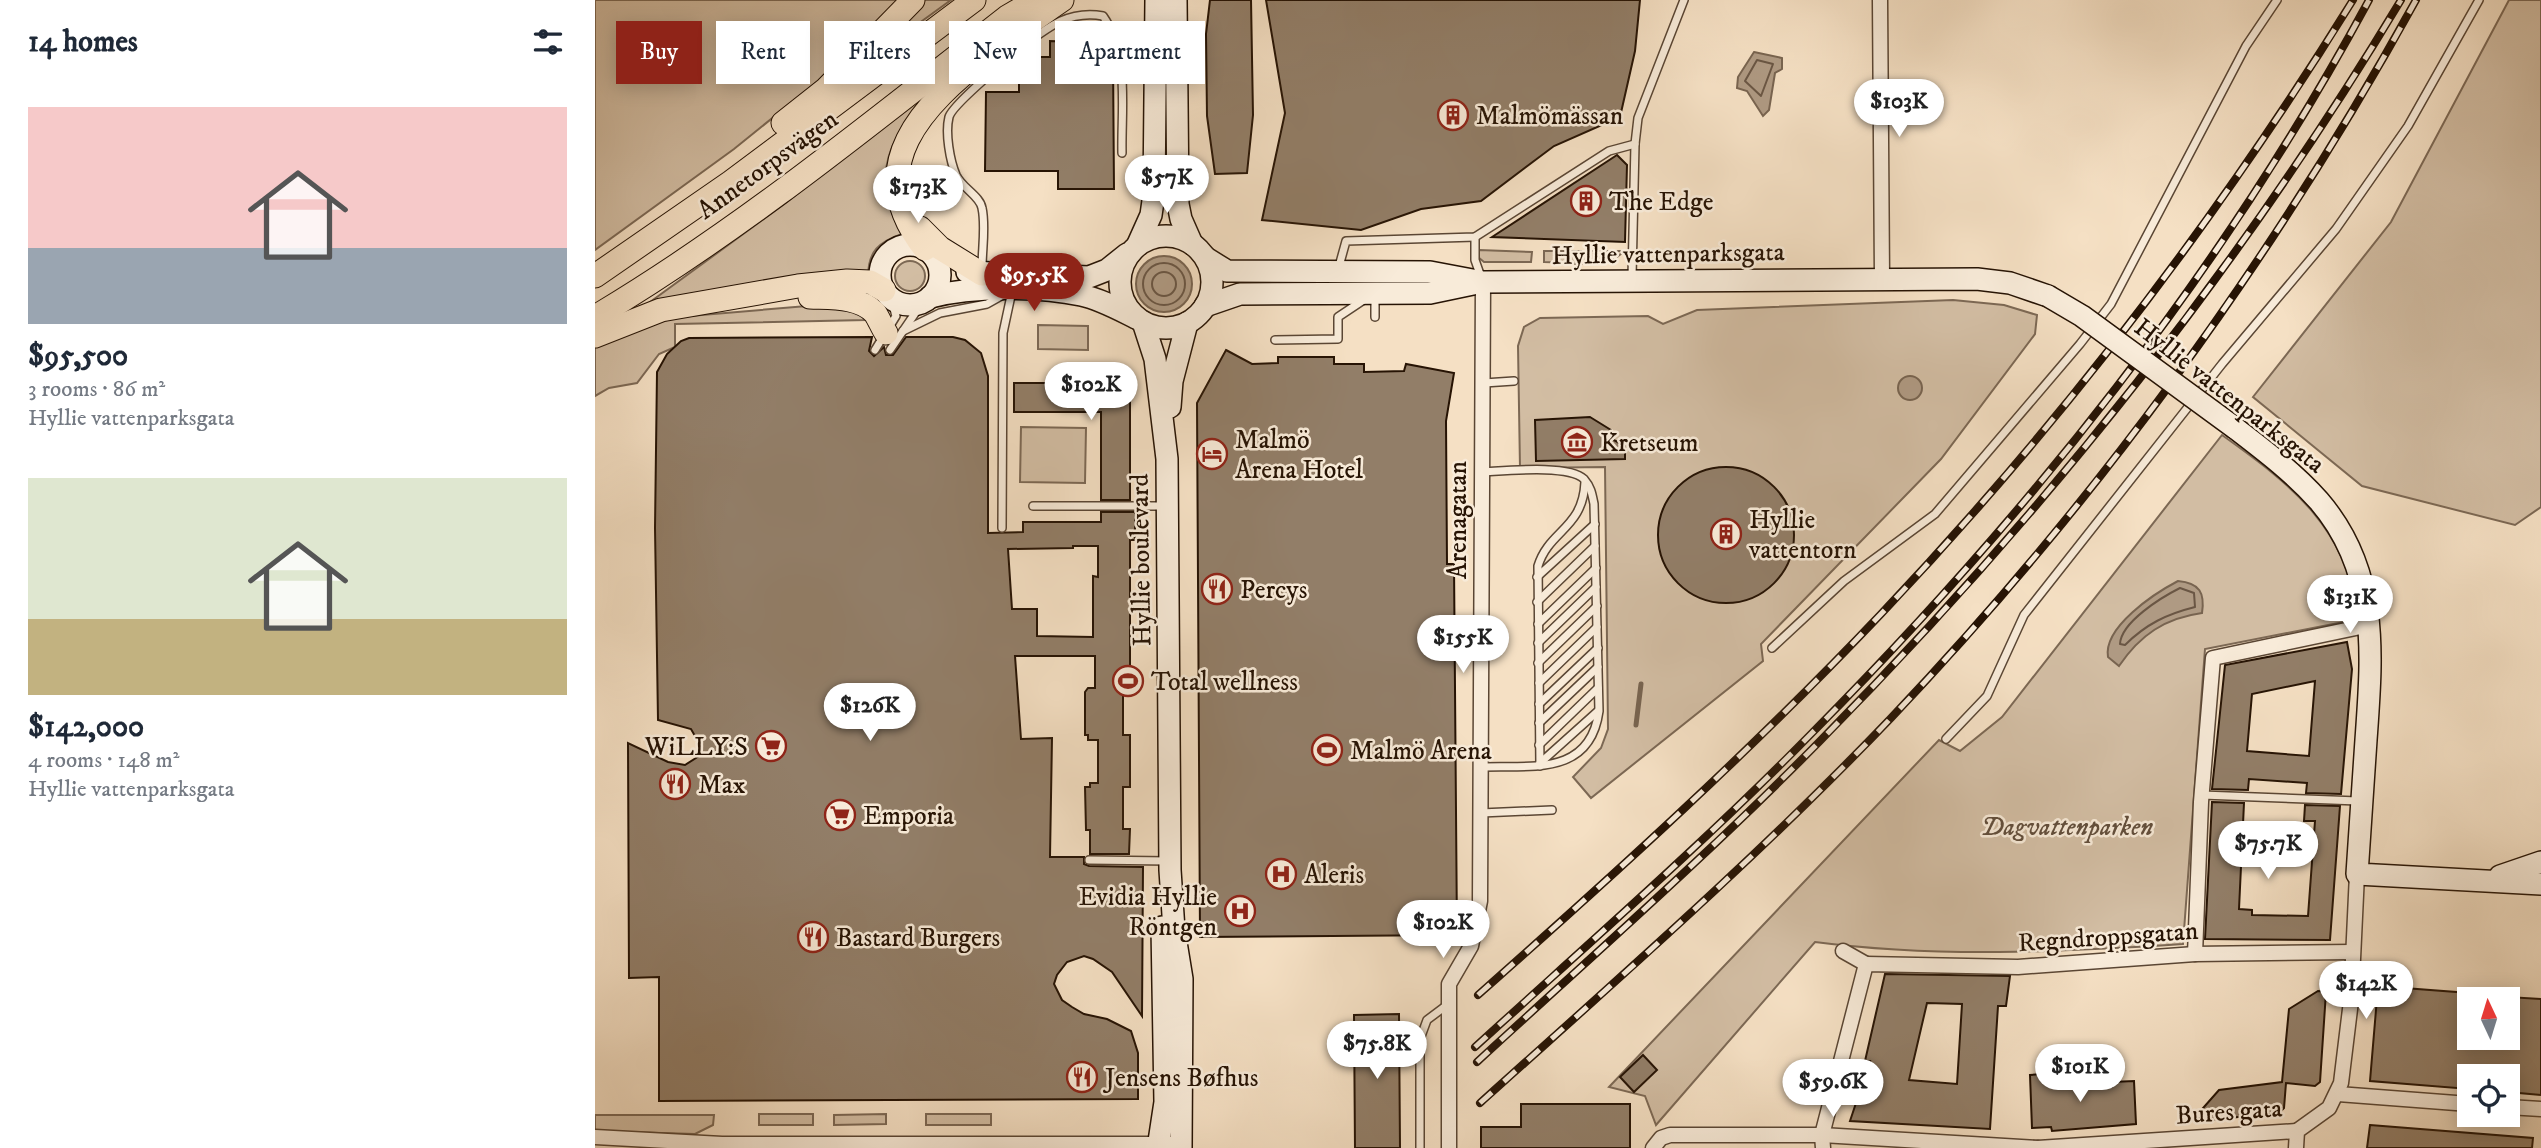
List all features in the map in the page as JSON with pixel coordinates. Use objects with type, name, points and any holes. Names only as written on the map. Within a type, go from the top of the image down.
[{"type":"main road","points":[[604,271],[825,89],[913,0]]},
{"type":"main road","name":"Annetorpsvägen","points":[[604,271],[974,0]]},
{"type":"main road","name":"Annetorpsvägen","points":[[595,317],[638,292],[771,198],[1007,17],[1036,0]]},
{"type":"main road","points":[[929,253],[914,235],[899,200],[897,175],[902,152],[912,129],[950,84],[1062,0]]},
{"type":"main road","points":[[899,200],[923,233],[982,274]]},
{"type":"main road","points":[[595,336],[661,310],[847,281],[870,282],[887,294]]},
{"type":"main road","points":[[702,302],[838,298],[860,303],[875,313],[889,341]]},
{"type":"street","points":[[1140,321],[1125,305],[1119,288],[1121,270],[1151,215],[1154,194],[1156,0]]},
{"type":"street","points":[[1176,0],[1178,204],[1181,219],[1199,251],[1212,283],[1205,306],[1187,323],[1162,328],[1082,295],[1012,290],[955,291],[900,304],[887,294],[880,272],[889,255],[905,246],[929,253],[961,271],[1089,277],[1107,270],[1134,249],[1163,235],[1176,236],[1199,251]]},
{"type":"street","points":[[1879,0],[1882,278]]},
{"type":"street","name":"Hyllie vattenparksgata","points":[[1199,251],[1227,271],[1430,272],[1483,282],[1882,278],[1977,279],[2010,283],[2048,296],[2082,316],[2235,428],[2288,469],[2321,504],[2353,559],[2364,588],[2370,625],[2371,673],[2351,1001],[2338,1094]]},
{"type":"street","points":[[926,300],[939,282],[940,274],[929,253]]},
{"type":"street","name":"Hyllie vattenparksgata","points":[[1205,306],[1240,294],[1430,293],[1483,282]]},
{"type":"street","name":"Arenagatan","points":[[1449,1148],[1449,984],[1471,946],[1479,920],[1483,282]]},
{"type":"street","name":"Hyllie boulevard","points":[[1140,321],[1155,359],[1167,458]]},
{"type":"street","name":"Hyllie boulevard","points":[[1181,1146],[1182,979],[1174,930],[1170,865],[1167,458],[1171,381],[1187,323]]},
{"type":"street","points":[[2195,954],[2202,795],[2213,658],[2370,625]]},
{"type":"street","points":[[2487,880],[2541,862]]},
{"type":"street","name":"Hyllie boulevard","points":[[1158,1146],[1165,1102],[1162,921],[1170,865]]},
{"type":"street","points":[[2357,874],[2541,884]]},
{"type":"street","name":"Regndroppsgatan","points":[[1843,951],[1866,964],[2018,967],[2195,954],[2352,952]]},
{"type":"street","points":[[1822,1142],[1866,964]]},
{"type":"street","points":[[2296,1148],[2297,1131],[2319,1118],[2338,1094],[2457,1103]]},
{"type":"street","points":[[2520,1108],[2541,1110]]},
{"type":"street","name":"Bures gata","points":[[1653,1148],[1661,1139],[1670,1135],[2038,1148],[2297,1131]]},
{"type":"street","points":[[595,1137],[722,1144],[1181,1146]]},
{"type":"street","points":[[645,1148],[722,1144]]},
{"type":"lane","points":[[1632,281],[1638,118],[1684,0]]},
{"type":"lane","points":[[1772,648],[1844,581],[1935,514],[2080,344],[2111,303],[2234,69],[2277,0]]},
{"type":"lane","points":[[1947,739],[1987,696],[2024,615],[2223,364],[2336,229],[2407,126],[2479,0]]},
{"type":"lane","points":[[982,274],[982,209],[955,174],[950,152],[949,117],[955,106],[1008,58],[1054,22],[1090,13],[1103,16],[1113,30],[1120,51],[1122,153]]},
{"type":"lane","points":[[1338,272],[1344,243],[1349,240],[1475,237],[1609,151],[1635,144]]},
{"type":"lane","points":[[1475,237],[1475,260],[1483,282]]},
{"type":"lane","points":[[889,341],[940,313],[988,304],[1012,290]]},
{"type":"lane","points":[[1002,528],[1003,332],[1012,290]]},
{"type":"lane","points":[[1375,293],[1375,317]]},
{"type":"lane","points":[[1275,340],[1338,339],[1338,317],[1375,293]]},
{"type":"lane","points":[[887,294],[896,316],[889,341]]},
{"type":"lane","points":[[889,341],[926,300]]},
{"type":"lane","points":[[1484,383],[1514,381]]},
{"type":"lane","points":[[1481,472],[1565,472],[1582,477],[1593,496],[1599,711],[1597,725],[1584,747],[1560,764],[1481,767]]},
{"type":"lane","points":[[1540,765],[1538,566],[1545,551],[1579,514],[1584,499],[1585,482]]},
{"type":"lane","points":[[1033,506],[1168,505]]},
{"type":"lane","points":[[1537,577],[1595,524]]},
{"type":"lane","points":[[1537,602],[1595,546]]},
{"type":"lane","points":[[1538,624],[1596,568]]},
{"type":"lane","points":[[1538,643],[1596,587]]},
{"type":"lane","points":[[1538,663],[1597,606]]},
{"type":"lane","points":[[1539,683],[1597,627]]},
{"type":"lane","points":[[1539,704],[1598,648]]},
{"type":"lane","points":[[1539,723],[1598,667]]},
{"type":"lane","points":[[1539,746],[1598,688]]},
{"type":"lane","points":[[1540,765],[1599,711]]},
{"type":"lane","points":[[2202,795],[2362,802]]},
{"type":"lane","points":[[1481,813],[1552,810]]},
{"type":"lane","points":[[1089,860],[1170,865]]},
{"type":"lane","points":[[1420,1148],[1420,1039],[1427,1020],[1448,1004]]},
{"type":"green space","points":[[595,0],[899,0],[878,21],[824,21],[822,78],[734,149],[595,250]]},
{"type":"green space","points":[[925,0],[951,0],[922,21],[906,21]]},
{"type":"green space","points":[[2509,0],[2541,0],[2541,507],[2515,525],[2362,486],[2253,397],[2391,222]]},
{"type":"green space","points":[[930,88],[895,140],[885,174],[886,192],[902,234],[887,240],[876,249],[870,260],[868,277],[756,285],[646,305],[787,202]]},
{"type":"green space","points":[[1479,250],[1532,252],[1531,262],[1484,262],[1478,257]]},
{"type":"green space","points":[[1544,251],[1624,251],[1608,261],[1587,264],[1544,262]]},
{"type":"green space","points":[[910,261],[921,265],[925,276],[921,287],[910,291],[899,287],[895,276],[899,265]]},
{"type":"green space","points":[[1953,300],[2004,305],[2037,315],[2035,334],[1941,459],[1761,644],[1763,661],[1591,798],[1573,777],[1601,748],[1608,729],[1605,467],[1520,468],[1518,346],[1524,327],[1540,318],[1648,316],[1663,324],[1697,310]]},
{"type":"green space","points":[[831,304],[860,312],[865,320],[675,324],[675,347],[659,354],[637,383],[609,388],[595,396],[595,347],[648,325],[678,317]]},
{"type":"green space","points":[[1038,325],[1088,326],[1088,350],[1038,349]]},
{"type":"green space","points":[[1021,427],[1086,428],[1085,483],[1020,482]]},
{"type":"green space","name":"Dagvattenparken","points":[[2222,435],[2271,472],[2312,511],[2342,558],[2353,587],[2359,619],[2205,649],[2183,944],[2045,951],[1953,952],[1815,942],[1656,1125],[1645,1096],[1609,1087],[1939,740],[1960,751],[2002,717]]},
{"type":"green space","points":[[759,1114],[813,1114],[813,1125],[759,1125]]},
{"type":"green space","points":[[886,1114],[886,1124],[834,1125],[834,1115]]},
{"type":"green space","points":[[926,1114],[991,1114],[991,1125],[926,1125]]},
{"type":"green space","points":[[595,1115],[714,1115],[713,1125],[695,1134],[595,1131]]},
{"type":"water","points":[[1754,52],[1782,58],[1782,69],[1775,73],[1769,110],[1763,116],[1747,91],[1737,88],[1738,77]]},
{"type":"water","points":[[1164,256],[1175,258],[1184,264],[1190,273],[1190,295],[1184,304],[1175,310],[1164,312],[1153,310],[1144,304],[1138,295],[1136,284],[1138,273],[1144,264],[1153,258]]},
{"type":"water","points":[[1910,376],[1918,380],[1922,388],[1918,396],[1910,400],[1902,396],[1898,388],[1902,380]]},
{"type":"water","points":[[2178,581],[2191,584],[2199,590],[2203,600],[2202,613],[2176,619],[2155,630],[2136,645],[2119,666],[2108,657],[2114,634],[2144,602]]},
{"type":"building","points":[[1210,0],[1251,0],[1253,115],[1247,173],[1215,174],[1207,116],[1206,34]]},
{"type":"building","name":"Malmömässan","points":[[1266,0],[1640,0],[1635,51],[1620,117],[1554,146],[1481,201],[1421,209],[1361,230],[1262,220],[1285,113]]},
{"type":"building","points":[[1050,41],[1055,41],[1055,84],[1113,84],[1114,189],[1058,189],[1058,171],[985,171],[986,92],[1019,92],[1019,84],[1041,84],[1041,57],[1050,57]]},
{"type":"building","name":"The Edge","points":[[1617,155],[1627,165],[1625,242],[1492,237]]},
{"type":"building","name":"Emporia","points":[[872,337],[869,351],[874,356],[884,347],[886,355],[893,355],[906,337],[953,337],[965,340],[981,353],[988,376],[988,533],[1023,532],[1023,522],[1101,522],[1101,512],[1135,512],[1135,540],[1130,540],[1130,693],[1123,693],[1123,735],[1130,735],[1130,787],[1123,787],[1123,829],[1130,829],[1129,854],[1090,854],[1090,830],[1086,830],[1085,787],[1090,787],[1090,783],[1098,783],[1098,740],[1088,740],[1088,735],[1085,735],[1085,692],[1088,688],[1095,688],[1095,656],[1015,656],[1021,739],[1052,738],[1050,857],[1084,857],[1084,864],[1089,866],[1143,867],[1142,1016],[1112,972],[1093,959],[1084,956],[1067,962],[1054,984],[1062,1000],[1072,1007],[1131,1031],[1138,1053],[1138,1099],[659,1101],[659,977],[629,978],[628,743],[668,762],[685,765],[699,756],[699,743],[691,729],[658,720],[655,528],[657,372],[667,354],[681,341],[689,338]],"holes":[[[1098,546],[1098,577],[1093,576],[1093,637],[1037,636],[1037,609],[1012,609],[1008,549]]]},
{"type":"building","name":"Malmö Arena","points":[[1226,350],[1252,364],[1278,363],[1278,357],[1334,357],[1334,364],[1364,364],[1364,372],[1404,371],[1406,364],[1454,373],[1446,421],[1447,564],[1454,564],[1457,935],[1200,937],[1197,403]]},
{"type":"building","points":[[1099,378],[1130,378],[1130,500],[1101,500],[1101,412],[1014,412],[1014,383],[1099,383]]},
{"type":"building","name":"Kretseum","points":[[1590,417],[1611,430],[1612,439],[1625,446],[1625,459],[1536,461],[1535,420]]},
{"type":"building","name":"Hyllie vattentorn","points":[[1726,467],[1752,472],[1774,487],[1789,509],[1794,535],[1789,561],[1774,583],[1752,598],[1726,603],[1700,598],[1678,583],[1663,561],[1658,535],[1663,509],[1678,487],[1700,472]]},
{"type":"building","points":[[2347,642],[2352,669],[2341,794],[2306,793],[2307,783],[2249,779],[2248,790],[2212,789],[2225,665]],"holes":[[[2315,681],[2309,756],[2247,751],[2252,694]]]},
{"type":"building","points":[[2212,802],[2244,803],[2239,909],[2252,910],[2252,915],[2308,916],[2315,821],[2304,821],[2305,805],[2340,806],[2330,940],[2205,939]]},
{"type":"building","points":[[2269,831],[2282,838],[2274,851],[2261,844]]},
{"type":"building","points":[[1885,974],[2010,976],[2006,1006],[1998,1006],[1990,1129],[1850,1121],[1870,1061],[1865,1061]],"holes":[[[1927,1003],[1962,1004],[1957,1084],[1909,1080]]]},
{"type":"building","points":[[2378,986],[2457,992],[2457,1050],[2520,1050],[2520,998],[2541,999],[2541,1095],[2520,1093],[2520,1064],[2457,1064],[2457,1088],[2370,1081]]},
{"type":"building","points":[[2318,991],[2326,992],[2320,1082],[2315,1086],[2286,1083],[2284,1108],[2280,1112],[2205,1121],[2196,1116],[2219,1090],[2282,1082],[2289,1009]]},
{"type":"building","points":[[1399,1014],[1400,1148],[1355,1148],[1354,1015]]},
{"type":"building","points":[[1643,1055],[1657,1070],[1634,1092],[1620,1077]]},
{"type":"building","points":[[2060,1073],[2060,1086],[2112,1087],[2112,1082],[2134,1081],[2136,1124],[2052,1131],[2051,1127],[2032,1128],[2030,1075]]},
{"type":"building","points":[[1521,1104],[1630,1104],[1630,1148],[1481,1148],[1481,1127],[1521,1127]]},
{"type":"building","points":[[2370,1125],[2533,1138],[2532,1148],[2367,1148]]},
{"type":"waterway","points":[[1636,725],[1641,684]]},
{"type":"railway","points":[[1478,995],[1734,761],[1833,664],[1947,543],[2011,470],[2133,319],[2247,162],[2353,0]]},
{"type":"railway","points":[[1475,1047],[1770,775],[1892,650],[2045,477],[2117,387],[2250,199],[2312,101],[2369,0]]},
{"type":"railway","points":[[1477,1062],[1778,783],[1901,657],[1980,570],[2058,480],[2204,294],[2339,100],[2401,0]]},
{"type":"railway","points":[[1480,1103],[1689,915],[1791,818],[1891,718],[1967,636],[2109,465],[2241,285],[2361,97],[2416,0]]},
{"type":"place","name":"Malmömässan","points":[[1453,115]]},
{"type":"place","name":"The Edge","points":[[1586,201]]},
{"type":"place","name":"Kretseum","points":[[1577,442]]},
{"type":"place","name":"Malmö Arena Hotel","points":[[1212,454]]},
{"type":"place","name":"Hyllie vattentorn","points":[[1726,534]]},
{"type":"place","name":"Percys","points":[[1217,589]]},
{"type":"place","name":"Total wellness","points":[[1128,681]]},
{"type":"place","name":"WiLLY:S","points":[[771,746]]},
{"type":"place","name":"Malmö Arena","points":[[1327,750]]},
{"type":"place","name":"Max","points":[[675,784]]},
{"type":"place","name":"Emporia","points":[[840,815]]},
{"type":"place","name":"Aleris","points":[[1281,874]]},
{"type":"place","name":"Evidia Hyllie Röntgen","points":[[1240,911]]},
{"type":"place","name":"Bastard Burgers","points":[[813,937]]},
{"type":"place","name":"Jensens Bøfhus","points":[[1082,1077]]}]
